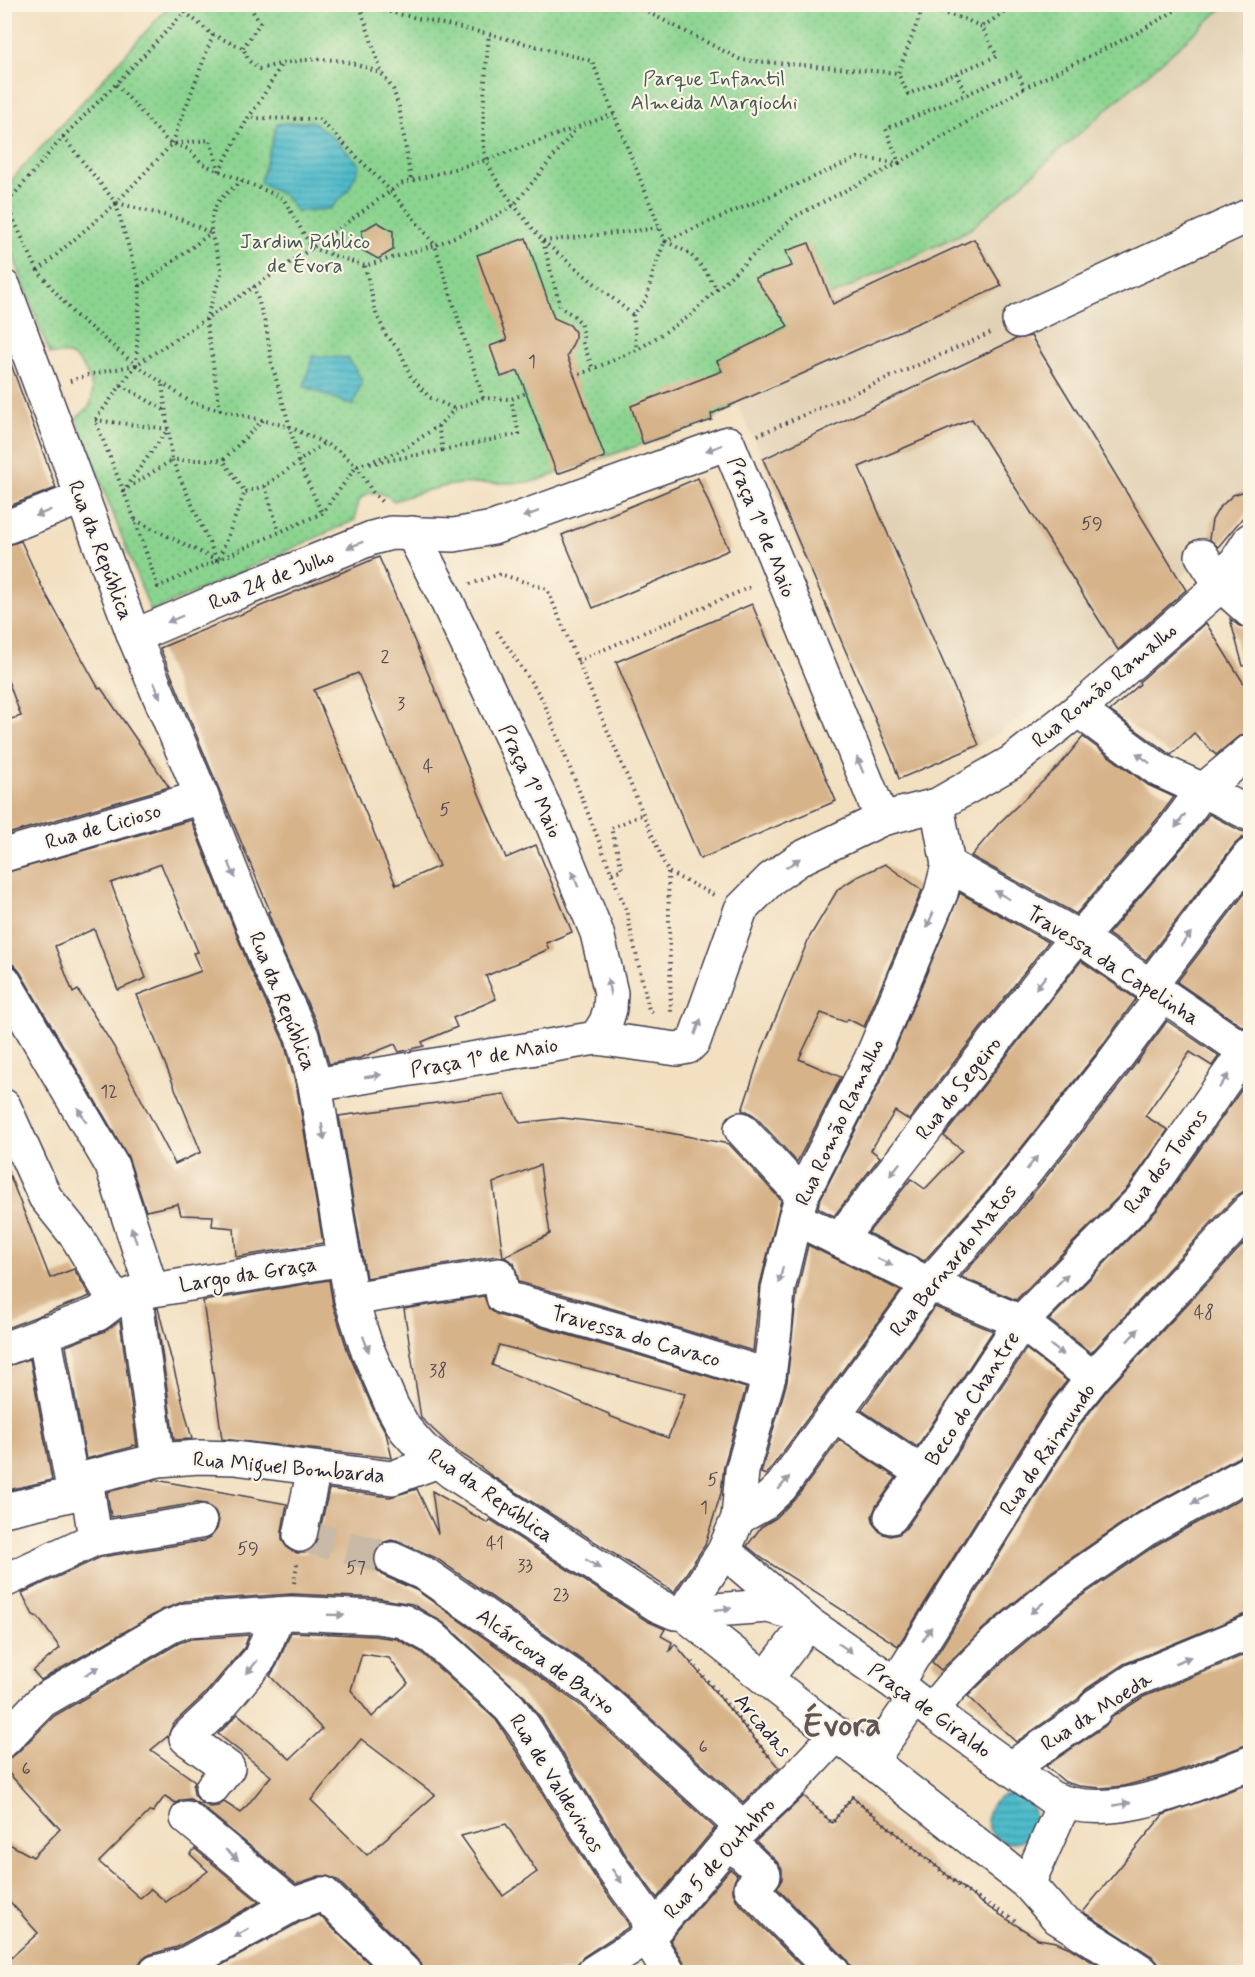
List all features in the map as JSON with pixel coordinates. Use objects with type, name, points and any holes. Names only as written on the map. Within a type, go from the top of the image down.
[{"type":"street","points":[[1019,321],[1251,216]]},
{"type":"street","name":"Rua da República","points":[[4,286],[134,636],[202,797],[266,959],[302,1036],[315,1084],[351,1299],[366,1346],[396,1414],[405,1429],[423,1449],[453,1473],[576,1554],[674,1611]]},
{"type":"street","name":"Praça 1º de Maio","points":[[412,532],[454,535],[493,528],[728,443],[882,819]]},
{"type":"street","points":[[4,528],[81,498]]},
{"type":"street","name":"Rua 24 de Julho","points":[[134,636],[372,538],[391,533],[412,532]]},
{"type":"street","name":"Praça 1º Maio","points":[[412,532],[551,821],[597,933],[611,993],[606,1022],[596,1038]]},
{"type":"street","name":"Rua Romão Ramalho","points":[[882,819],[937,805],[1012,762],[1078,710],[1221,585],[1251,540]]},
{"type":"street","points":[[1202,556],[1221,585],[1251,611]]},
{"type":"street","points":[[1078,710],[1159,770],[1251,814]]},
{"type":"street","name":"Rua do Segeiro","points":[[839,1240],[1078,937],[1174,829],[1203,790],[1251,751]]},
{"type":"street","name":"Rua de Cicioso","points":[[4,855],[202,797]]},
{"type":"street","name":"Rua Romão Ramalho","points":[[724,1551],[738,1518],[742,1472],[769,1376],[778,1288],[798,1207],[871,1059],[941,893],[948,865],[937,805]]},
{"type":"street","points":[[654,1030],[677,1049],[688,1047],[694,1041],[741,909],[772,878],[801,858],[882,819]]},
{"type":"street","name":"Rua Bernardo Matos","points":[[738,1518],[763,1504],[781,1487],[929,1284],[1000,1203],[1111,1065],[1157,990],[1251,855]]},
{"type":"street","name":"Travessa da Capelinha","points":[[948,865],[1078,937],[1248,1048]]},
{"type":"street","name":"Largo da Graça","points":[[4,981],[112,1166],[125,1300],[236,1275],[344,1259]]},
{"type":"street","name":"Praça 1º de Maio","points":[[315,1084],[654,1030]]},
{"type":"street","name":"Rua dos Touros","points":[[1021,1322],[1142,1199],[1248,1048]]},
{"type":"street","points":[[4,1106],[45,1197],[125,1300],[158,1460]]},
{"type":"street","points":[[741,1130],[798,1207],[839,1240],[929,1284],[1021,1322],[1093,1378]]},
{"type":"street","name":"Rua do Raimundo","points":[[911,1702],[1067,1411],[1093,1378],[1251,1209]]},
{"type":"street","name":"Travessa do Cavaco","points":[[351,1299],[499,1275],[505,1313],[647,1338],[769,1376]]},
{"type":"street","points":[[4,1349],[125,1300]]},
{"type":"street","name":"Beco do Chantre","points":[[891,1517],[1021,1322]]},
{"type":"street","points":[[44,1333],[80,1486],[95,1539]]},
{"type":"street","name":"Beco do Chantre","points":[[835,1415],[922,1473]]},
{"type":"street","name":"Rua Miguel Bombarda","points":[[4,1510],[158,1460],[199,1457],[235,1458],[392,1478],[438,1461]]},
{"type":"street","points":[[300,1535],[314,1469]]},
{"type":"street","points":[[911,1702],[950,1688],[996,1642],[1062,1587],[1146,1529],[1251,1472]]},
{"type":"street","points":[[11,1578],[95,1539],[200,1522]]},
{"type":"street","points":[[724,1551],[674,1611],[766,1679],[1028,1884],[1059,1918],[1106,1962],[1142,1972]]},
{"type":"street","name":"Praça de Giraldo","points":[[724,1551],[799,1624]]},
{"type":"street","name":"Alcárcova de Baixo","points":[[392,1559],[425,1574],[592,1690],[736,1834],[764,1875],[751,1888],[833,1972]]},
{"type":"street","name":"Praça de Giraldo","points":[[674,1611],[768,1606],[799,1624],[1011,1768],[1062,1807]]},
{"type":"street","points":[[212,1788],[228,1768],[186,1738],[219,1707],[260,1658],[285,1614]]},
{"type":"street","name":"Rua de Valdevinos","points":[[4,1740],[42,1701],[171,1626],[187,1620],[285,1614],[376,1617],[403,1622],[432,1637],[510,1708],[524,1726],[611,1867],[646,1915],[651,1944],[668,1972]]},
{"type":"street","points":[[766,1679],[799,1624]]},
{"type":"street","name":"Rua da Moeda","points":[[1011,1768],[1094,1711],[1096,1705],[1134,1680],[1251,1632]]},
{"type":"street","name":"Praça de Giraldo","points":[[870,1761],[911,1702]]},
{"type":"street","name":"Rua 5 de Outubro","points":[[594,1972],[638,1944],[649,1934],[736,1834],[792,1782],[837,1734]]},
{"type":"street","points":[[1028,1884],[1062,1807],[1097,1808],[1164,1795],[1251,1763]]},
{"type":"street","points":[[187,1818],[292,1905]]},
{"type":"street","points":[[156,1972],[184,1965],[292,1905],[324,1894],[404,1972]]},
{"type":"path","points":[[196,4],[185,12],[63,137],[6,204],[38,271],[74,314],[136,365],[192,403],[290,427],[336,449],[357,466],[373,493]]},
{"type":"path","points":[[243,48],[260,23],[248,4]]},
{"type":"path","points":[[354,4],[489,34],[592,61],[665,241],[689,253],[717,289]]},
{"type":"path","points":[[632,4],[741,60],[898,73]]},
{"type":"path","points":[[982,27],[1017,4]]},
{"type":"path","points":[[574,377],[637,350],[690,316],[794,217],[899,163],[1024,88],[1137,33],[1186,4]]},
{"type":"path","points":[[360,6],[382,74],[393,89],[399,107],[411,180]]},
{"type":"path","points":[[922,6],[965,19],[982,27],[997,56],[908,94],[898,73],[922,6]]},
{"type":"path","points":[[185,12],[213,35],[243,48],[249,62],[259,69],[282,63],[321,58],[352,63],[382,74]]},
{"type":"path","points":[[489,34],[483,128],[486,160],[514,205],[543,241],[633,315],[637,350]]},
{"type":"path","points":[[38,271],[116,203],[172,144],[213,35]]},
{"type":"path","points":[[219,171],[282,63]]},
{"type":"path","points":[[899,163],[886,129],[1018,72],[1024,88]]},
{"type":"path","points":[[957,73],[966,95]]},
{"type":"path","points":[[116,84],[168,142],[188,149],[203,164],[283,198],[312,248],[365,266],[435,245],[474,229],[514,205],[577,128]]},
{"type":"path","points":[[94,420],[136,365],[312,248],[400,184],[486,160],[614,114]]},
{"type":"path","points":[[248,118],[320,119],[391,191],[435,245],[483,398]]},
{"type":"path","points":[[63,137],[116,203],[140,285],[136,365]]},
{"type":"path","points":[[172,144],[210,141],[219,171]]},
{"type":"path","points":[[633,315],[646,300],[654,269],[665,241],[858,159],[899,163]]},
{"type":"path","points":[[220,410],[206,319],[222,271],[210,233],[211,217],[220,197],[244,180]]},
{"type":"path","points":[[116,203],[183,220],[210,233]]},
{"type":"path","points":[[543,241],[660,228]]},
{"type":"path","points":[[140,285],[210,233]]},
{"type":"path","points":[[543,241],[560,307],[580,322],[583,343],[593,369]]},
{"type":"path","points":[[365,266],[376,313],[386,335],[400,351],[411,377],[429,397],[455,410]]},
{"type":"path","points":[[254,286],[266,326],[272,365],[299,463],[322,513]]},
{"type":"path","points":[[728,443],[753,437],[1019,321]]},
{"type":"path","points":[[42,391],[87,375],[136,365]]},
{"type":"path","points":[[162,382],[172,460],[218,561]]},
{"type":"path","points":[[121,385],[166,411]]},
{"type":"path","points":[[94,420],[135,520],[158,587],[322,513],[357,466],[401,451],[438,426],[455,410],[483,398],[511,399],[526,393]]},
{"type":"path","points":[[357,466],[519,434],[511,399]]},
{"type":"path","points":[[94,420],[168,429]]},
{"type":"path","points":[[123,491],[172,460],[223,460],[264,420]]},
{"type":"path","points":[[438,426],[443,450]]},
{"type":"path","points":[[123,491],[168,429]]},
{"type":"path","points":[[245,492],[265,486],[324,443]]},
{"type":"path","points":[[223,460],[245,492]]},
{"type":"path","points":[[265,486],[279,532]]},
{"type":"path","points":[[218,561],[245,492]]},
{"type":"path","points":[[135,520],[218,561]]},
{"type":"path","points":[[474,594],[467,585],[500,574],[547,589],[668,872],[671,1013]]},
{"type":"path","points":[[577,661],[782,574]]},
{"type":"path","points":[[492,623],[543,700],[627,910],[654,1030]]},
{"type":"path","points":[[622,869],[611,828],[643,814]]},
{"type":"path","points":[[668,872],[741,909]]},
{"type":"path","points":[[285,1614],[300,1535]]},
{"type":"path","name":"Arcadas","points":[[687,1657],[792,1782],[832,1823],[852,1797],[967,1892],[1028,1927]]},
{"type":"shaded area","points":[[1226,5],[1250,5],[1250,508],[1214,553],[1202,556],[1180,579],[1194,594],[1120,653],[979,745],[899,779],[763,459],[717,361],[811,304],[969,230]]},
{"type":"green space","name":"Jardim Público de Évora","points":[[170,5],[1226,5],[969,230],[830,296],[815,313],[718,361],[736,403],[712,420],[536,481],[453,485],[394,501],[386,495],[367,494],[358,503],[355,520],[151,612],[76,418],[90,405],[91,384],[85,369],[75,358],[67,354],[50,354],[5,234],[5,187]]},
{"type":"water","points":[[312,121],[332,136],[360,165],[348,191],[330,209],[296,211],[284,195],[260,183],[277,124]]},
{"type":"water","points":[[313,356],[348,358],[362,380],[353,406],[304,386]]},
{"type":"water","points":[[1011,1795],[1028,1802],[1035,1819],[1028,1836],[1011,1843],[994,1836],[987,1819],[994,1802]]},
{"type":"building","points":[[377,222],[393,231],[393,250],[378,259],[362,250],[362,231]]},
{"type":"building","points":[[526,238],[554,318],[570,325],[575,332],[575,339],[567,356],[605,457],[557,474],[518,371],[501,377],[490,346],[507,340],[477,255]]},
{"type":"building","points":[[974,239],[1002,286],[711,414],[712,420],[643,444],[631,406],[722,371],[717,361],[788,326],[755,278],[792,266],[786,251],[809,243],[833,304]]},
{"type":"building","points":[[1031,336],[1186,590],[1118,650],[972,419],[859,467],[979,745],[899,779],[763,459],[1016,339]]},
{"type":"building","points":[[7,353],[56,488],[4,508],[4,354]]},
{"type":"building","points":[[698,478],[729,550],[593,608],[562,535]]},
{"type":"building","points":[[1251,489],[1251,508],[1218,547],[1209,539],[1212,520],[1219,508],[1233,495]]},
{"type":"building","points":[[21,541],[41,585],[99,689],[101,688],[169,787],[4,835],[4,721],[21,716],[4,670],[4,546]]},
{"type":"building","points":[[379,557],[506,858],[536,845],[572,932],[546,943],[549,949],[486,976],[496,999],[453,1018],[457,1027],[422,1042],[424,1046],[399,1052],[395,1044],[360,1058],[329,1064],[319,1028],[283,952],[268,912],[270,911],[160,648]],"holes":[[[358,673],[439,866],[396,885],[314,690]]]},
{"type":"building","points":[[752,604],[836,801],[700,859],[616,662]]},
{"type":"building","points":[[1230,619],[1246,629],[1251,629],[1251,665],[1243,666]]},
{"type":"building","points":[[1206,623],[1251,695],[1251,733],[1238,737],[1216,755],[1194,733],[1171,755],[1110,711]]},
{"type":"building","points":[[1083,737],[1148,785],[1174,797],[1076,914],[971,856],[999,823],[1059,766]]},
{"type":"building","points":[[1209,814],[1241,831],[1251,833],[1251,837],[1242,838],[1235,844],[1146,960],[1108,934]]},
{"type":"building","points":[[191,820],[249,966],[284,1042],[297,1089],[323,1243],[236,1257],[234,1228],[212,1226],[213,1216],[181,1215],[178,1204],[146,1211],[128,1157],[20,972],[14,965],[4,962],[4,873]],"holes":[[[161,864],[198,952],[193,953],[201,971],[137,995],[201,1152],[175,1164],[114,1047],[78,990],[73,993],[55,946],[94,929],[118,990],[146,978],[111,883]]]},
{"type":"building","points":[[885,864],[922,890],[864,1027],[848,1019],[845,1022],[821,1013],[799,1059],[841,1077],[797,1162],[755,1116],[742,1111],[761,1053],[809,938],[838,889]]},
{"type":"building","points":[[1251,885],[1251,1025],[1243,1027],[1177,982]]},
{"type":"building","points":[[960,893],[1048,942],[909,1120],[895,1111],[871,1150],[880,1157],[834,1216],[818,1208],[819,1202],[888,1066]]},
{"type":"building","points":[[1081,961],[1136,999],[1096,1054],[987,1191],[924,1261],[868,1233],[911,1179],[925,1189],[962,1150],[944,1136]]},
{"type":"building","points":[[1167,1021],[1219,1056],[1212,1066],[1190,1052],[1145,1116],[1168,1130],[1128,1187],[1016,1300],[961,1277],[1016,1215],[1126,1077]]},
{"type":"building","points":[[1251,1076],[1251,1191],[1244,1191],[1236,1196],[1091,1353],[1049,1320],[1157,1210]]},
{"type":"building","points":[[504,1094],[520,1123],[562,1118],[626,1125],[729,1144],[781,1200],[760,1285],[753,1351],[519,1282],[514,1263],[504,1257],[550,1234],[540,1165],[493,1183],[503,1257],[496,1256],[366,1278],[339,1116]]},
{"type":"building","points":[[4,1166],[6,1166],[50,1278],[74,1269],[90,1296],[4,1329]]},
{"type":"building","points":[[1251,1236],[1251,1453],[1241,1456],[1137,1513],[1051,1572],[984,1628],[941,1670],[932,1662],[1082,1422],[1107,1390]]},
{"type":"building","points":[[808,1245],[901,1291],[766,1475],[761,1473],[787,1381],[797,1292]]},
{"type":"building","points":[[329,1280],[333,1305],[348,1352],[386,1433],[392,1458],[222,1439],[203,1301]]},
{"type":"building","points":[[484,1296],[489,1309],[498,1315],[746,1388],[724,1466],[721,1493],[705,1545],[674,1592],[493,1477],[455,1450],[421,1418],[404,1309]],"holes":[[[499,1345],[685,1394],[668,1438],[609,1416],[609,1414],[492,1365]]]},
{"type":"building","points":[[935,1307],[993,1331],[917,1447],[861,1410]]},
{"type":"building","points":[[158,1308],[192,1439],[174,1440],[156,1309]]},
{"type":"building","points":[[120,1321],[137,1446],[132,1445],[132,1447],[86,1459],[66,1346],[105,1331]]},
{"type":"building","points":[[1026,1349],[1067,1381],[1051,1401],[898,1646],[763,1559],[747,1546],[761,1527],[776,1518],[796,1498],[839,1440],[896,1478],[876,1506],[872,1516],[874,1525],[881,1533],[890,1536],[899,1534],[906,1528],[937,1484]]},
{"type":"building","points":[[30,1359],[52,1480],[4,1491],[4,1367]]},
{"type":"building","points":[[156,1480],[287,1504],[282,1540],[288,1549],[297,1553],[306,1553],[314,1548],[329,1489],[390,1497],[417,1489],[438,1534],[432,1491],[488,1523],[491,1520],[647,1621],[665,1629],[661,1636],[672,1642],[669,1652],[675,1644],[779,1768],[743,1802],[603,1675],[436,1558],[391,1540],[382,1543],[375,1551],[373,1561],[377,1570],[384,1576],[416,1590],[580,1705],[715,1828],[657,1898],[627,1857],[540,1717],[525,1697],[444,1623],[412,1604],[377,1598],[292,1594],[185,1601],[162,1610],[41,1680],[33,1671],[60,1648],[38,1617],[33,1615],[22,1593],[101,1557],[203,1541],[211,1537],[217,1529],[219,1520],[215,1511],[206,1504],[197,1503],[111,1517],[107,1492]]},
{"type":"building","points":[[1251,1493],[1251,1614],[1243,1615],[1124,1664],[1086,1689],[1078,1699],[1016,1742],[968,1696],[1009,1656],[1073,1602],[1156,1545]]},
{"type":"building","points":[[291,1632],[397,1639],[421,1652],[496,1720],[629,1927],[583,1957],[577,1964],[575,1972],[422,1972],[422,1966],[417,1959],[337,1880],[319,1876],[296,1884],[199,1804],[190,1799],[176,1803],[165,1796],[153,1812],[150,1811],[99,1862],[140,1898],[151,1889],[166,1902],[208,1871],[190,1854],[195,1849],[259,1902],[177,1947],[143,1958],[138,1966],[138,1972],[4,1972],[4,1964],[38,1933],[4,1895],[4,1841],[33,1857],[60,1829],[4,1768],[4,1763],[54,1716],[179,1643],[191,1639],[249,1635],[244,1648],[205,1694],[173,1724],[168,1736],[151,1750],[195,1781],[194,1794],[201,1803],[210,1807],[224,1802],[241,1813],[271,1776],[218,1734],[238,1714],[290,1759],[322,1729],[270,1676]],"holes":[[[362,1654],[389,1658],[408,1683],[372,1717],[351,1690]],[[361,1739],[435,1795],[367,1855],[311,1800]],[[506,1824],[537,1872],[503,1896],[461,1836]]]},
{"type":"building","points":[[1251,1652],[1251,1745],[1172,1773],[1124,1786],[1101,1788],[1079,1786],[1065,1782],[1046,1766],[1143,1697]]},
{"type":"building","points":[[1251,1783],[1251,1972],[1161,1972],[1152,1956],[1083,1912],[1163,1815]]},
{"type":"building","points":[[804,1796],[832,1823],[852,1797],[980,1902],[1038,1939],[1056,1942],[1070,1948],[1109,1972],[851,1972],[846,1959],[777,1888],[782,1879],[782,1869],[756,1841]]},
{"type":"building","points":[[730,1869],[737,1875],[733,1884],[733,1892],[737,1901],[807,1972],[687,1972],[684,1962],[670,1940]]},
{"type":"building","points":[[319,1915],[378,1972],[209,1972],[300,1922]]},
{"type":"tunnel","points":[[300,1535],[392,1559]]},
{"type":"district","name":"Évora","points":[[842,1723]]},
{"type":"park label","name":"Parque Infantil Almeida Margiochi","points":[[714,90]]}]
